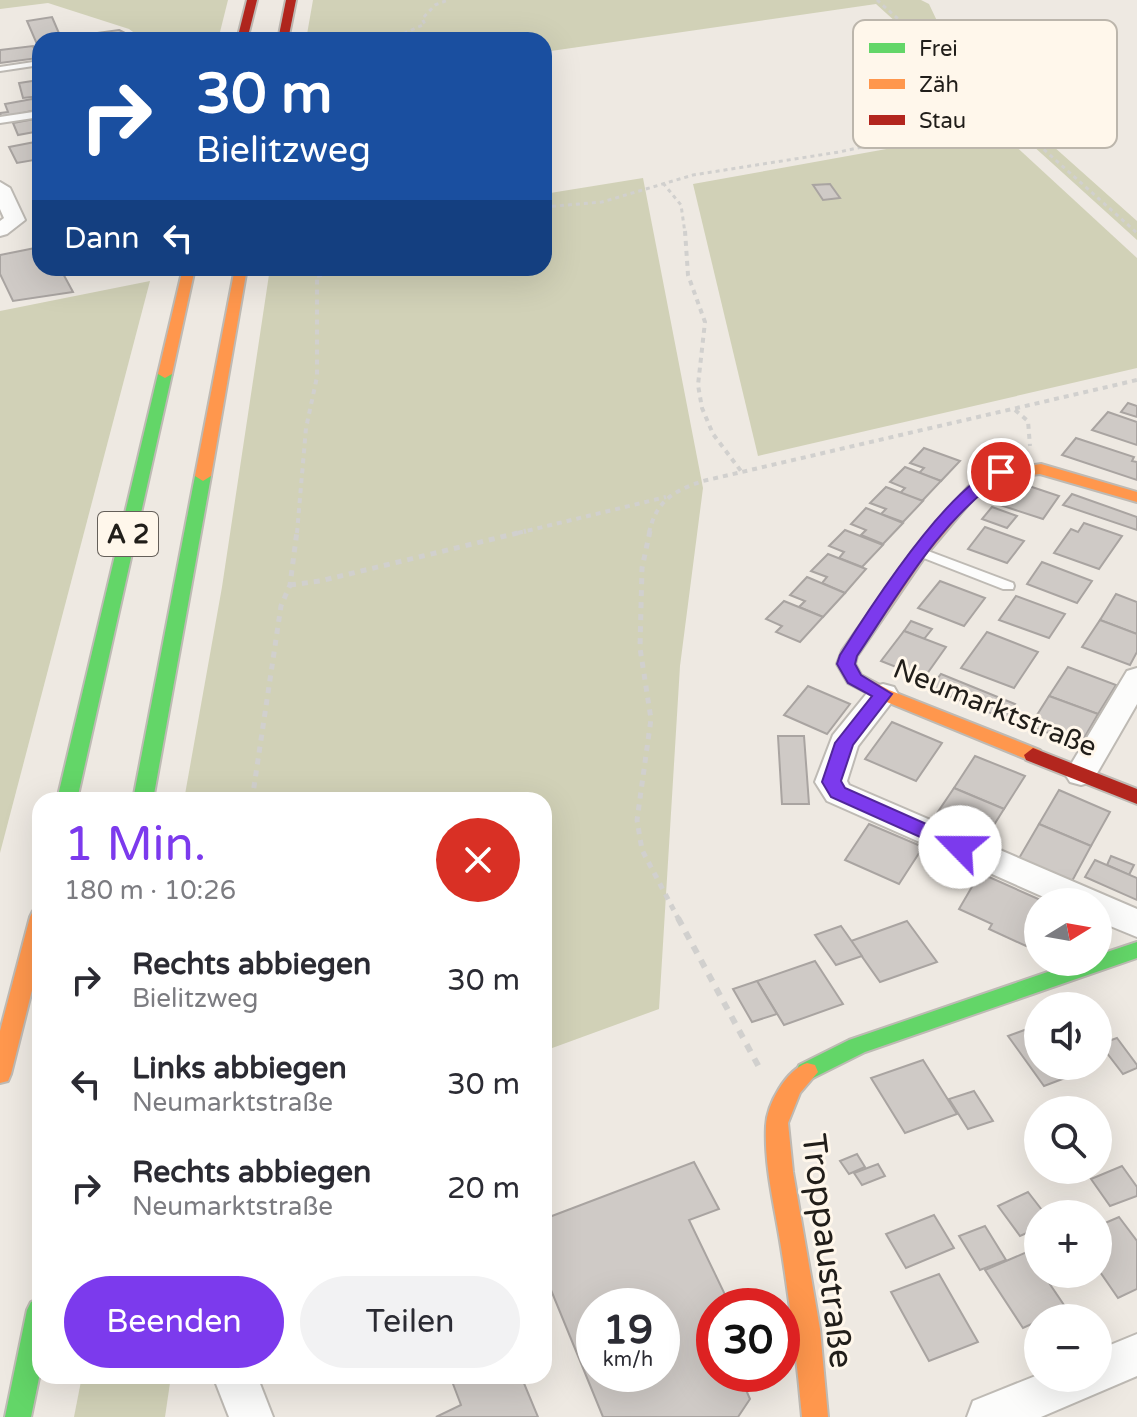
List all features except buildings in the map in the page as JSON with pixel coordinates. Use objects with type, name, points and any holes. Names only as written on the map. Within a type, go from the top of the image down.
[{"type":"main road","points":[[244,32],[252,0]]},
{"type":"main road","points":[[285,32],[291,0]]},
{"type":"main road","name":"A 2","points":[[69,792],[187,276]]},
{"type":"main road","name":"A 2","points":[[144,792],[240,276]]},
{"type":"main road","name":"Neumarktstraße","points":[[1137,497],[1038,469],[1001,472],[982,482],[920,552],[848,655],[846,664],[854,679],[883,694],[1137,797]]},
{"type":"main road","points":[[0,1074],[32,948]]},
{"type":"main road","name":"Troppaustraße","points":[[815,1417],[807,1329],[781,1172],[777,1123],[791,1087],[811,1069],[857,1046],[1137,950]]},
{"type":"main road","points":[[18,1417],[32,1349]]},
{"type":"street","points":[[0,188],[15,220],[0,230]]},
{"type":"street","points":[[1081,774],[1137,678]]},
{"type":"street","points":[[883,694],[844,743],[831,782],[838,793],[1056,888]]},
{"type":"street","points":[[1112,912],[1137,924]]},
{"type":"street","points":[[1112,1365],[1137,1355]]},
{"type":"street","points":[[238,1384],[251,1417]]},
{"type":"street","points":[[989,1417],[1049,1392]]},
{"type":"lane","points":[[0,69],[32,64]]},
{"type":"lane","points":[[0,120],[32,115]]},
{"type":"lane","points":[[920,552],[1008,586]]},
{"type":"path","points":[[407,32],[425,24],[422,19],[429,10],[448,0]]},
{"type":"path","points":[[877,0],[899,20]]},
{"type":"path","points":[[552,206],[602,202],[662,183],[853,147]]},
{"type":"path","points":[[1042,148],[1137,233]]},
{"type":"path","points":[[662,183],[673,192],[685,213],[687,272],[705,321],[697,373],[701,407],[716,441],[741,471]]},
{"type":"path","points":[[253,792],[281,606],[290,585],[306,428],[317,377],[317,276]]},
{"type":"path","points":[[290,585],[320,581],[667,497],[691,484],[741,471],[1137,380]]},
{"type":"path","points":[[1014,409],[1028,421],[1030,447],[1038,469]]},
{"type":"path","points":[[667,497],[654,511],[642,568],[640,648],[651,719],[637,820],[652,870],[709,971],[780,1109]]},
{"type":"green space","points":[[0,0],[228,0],[220,32],[133,32],[48,3],[0,9]]},
{"type":"green space","points":[[313,0],[921,0],[929,4],[937,20],[894,20],[876,4],[552,51],[552,32],[307,32]]},
{"type":"green space","points":[[892,148],[1018,148],[1137,258],[1137,368],[758,456],[693,184]]},
{"type":"green space","points":[[1035,148],[1055,148],[1137,221],[1137,240]]},
{"type":"green space","points":[[643,178],[703,488],[680,666],[659,1009],[552,1048],[552,792],[185,792],[222,587],[269,276],[552,276],[552,193]]},
{"type":"green space","points":[[150,281],[0,853],[0,311]]},
{"type":"green space","points":[[80,1384],[170,1384],[165,1417],[74,1417]]},
{"type":"traffic: fast","points":[[69,792],[165,374]]},
{"type":"traffic: fast","points":[[144,792],[203,476]]},
{"type":"traffic: fast","points":[[807,1072],[857,1046],[1137,950]]},
{"type":"traffic: fast","points":[[18,1417],[32,1349]]},
{"type":"traffic: slow","points":[[165,374],[187,276]]},
{"type":"traffic: slow","points":[[203,476],[240,276]]},
{"type":"traffic: slow","points":[[1033,755],[883,694],[854,679],[846,664],[848,655],[920,552],[973,490],[993,475],[1041,469],[1137,497]]},
{"type":"traffic: slow","points":[[0,1074],[32,948]]},
{"type":"traffic: slow","points":[[807,1072],[791,1087],[777,1123],[781,1172],[807,1329],[815,1417]]},
{"type":"traffic: jam","points":[[244,32],[252,0]]},
{"type":"traffic: jam","points":[[285,32],[291,0]]},
{"type":"traffic: jam","points":[[1033,755],[1137,797]]},
{"type":"route","points":[[960,847],[838,793],[831,782],[844,743],[883,694],[854,679],[846,664],[848,655],[920,552],[973,490],[1001,472]]}]
